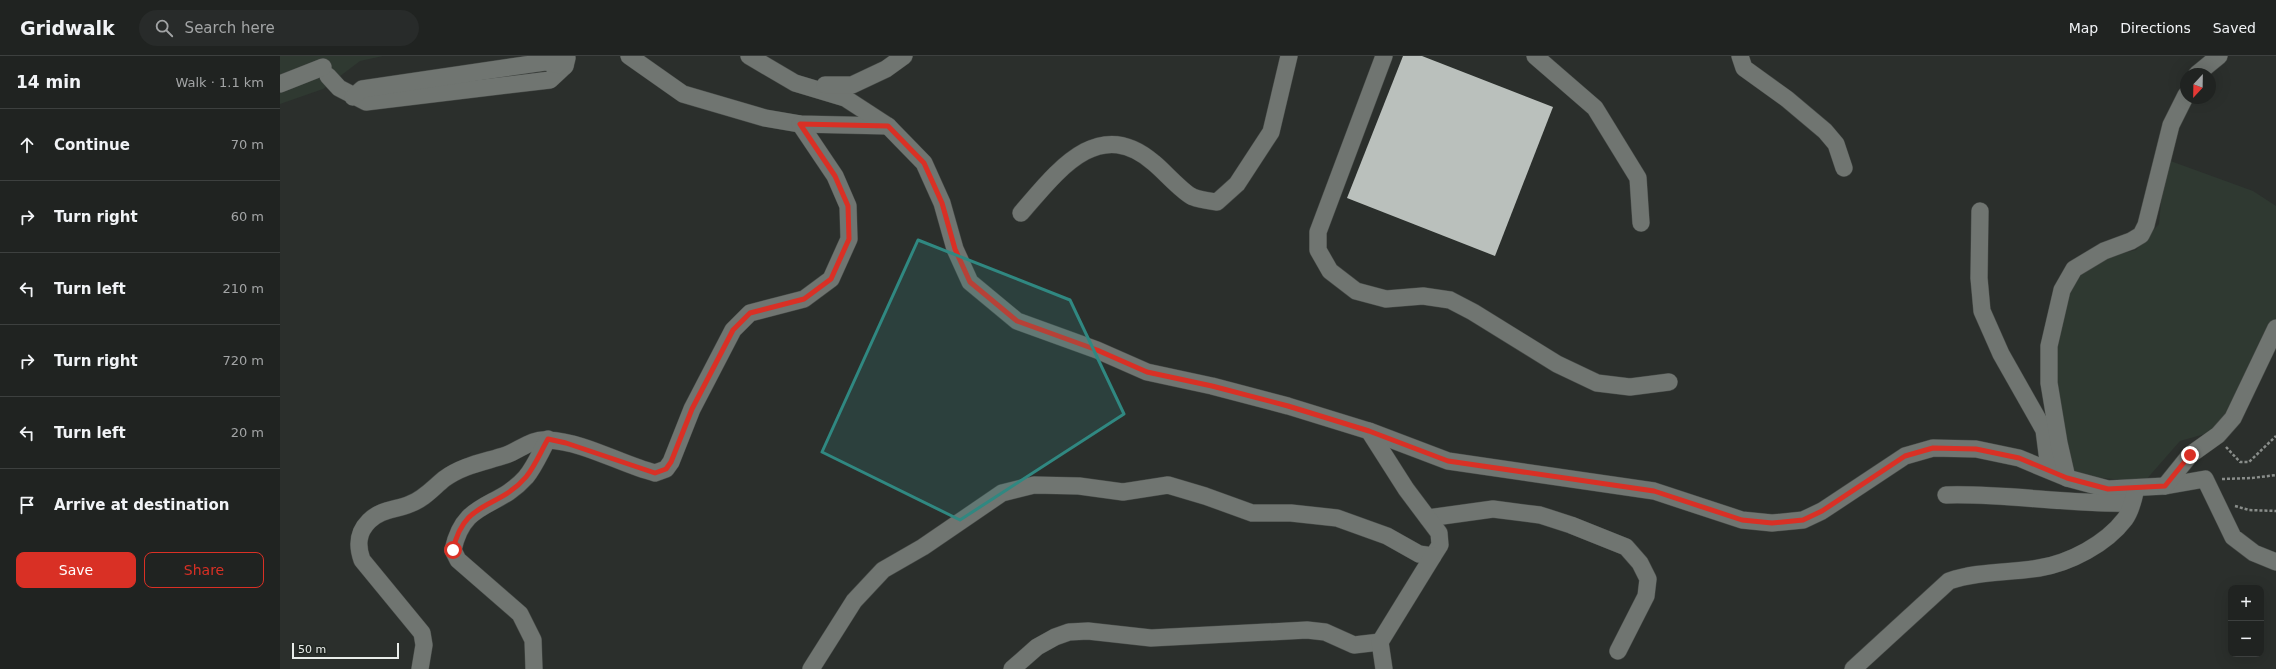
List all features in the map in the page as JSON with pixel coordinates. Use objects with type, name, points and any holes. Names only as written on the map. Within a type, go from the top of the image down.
[{"type":"street","points":[[629,56],[683,94],[765,118],[800,124],[888,126]]},
{"type":"street","points":[[749,56],[795,83],[845,98],[888,126],[924,163],[942,203],[955,249],[970,282],[1017,321],[1097,350],[1147,372],[1212,386],[1369,431],[1448,461],[1654,491],[1742,520],[1772,523],[1803,520],[1822,511],[1905,456],[1933,448],[1976,449],[2019,458],[2049,469],[2067,478],[2134,495]]},
{"type":"street","points":[[795,83],[852,85],[886,69],[904,56]]},
{"type":"street","points":[[1021,213],[1063,165],[1098,145],[1123,144],[1152,161],[1192,197],[1217,202],[1237,184],[1271,132],[1289,56]]},
{"type":"street","points":[[1384,56],[1318,232],[1318,250],[1330,271],[1356,292],[1386,299],[1422,296],[1450,300],[1473,312],[1557,364],[1597,382],[1630,387],[1669,382]]},
{"type":"street","points":[[1535,56],[1594,108],[1638,178],[1641,223]]},
{"type":"street","points":[[1740,56],[1744,68],[1787,99],[1825,131],[1836,144],[1844,168]]},
{"type":"street","points":[[2200,68],[2206,56]]},
{"type":"street","points":[[2205,68],[2220,56]]},
{"type":"street","points":[[280,84],[325,72],[339,88],[353,97],[362,89],[530,64],[566,61]]},
{"type":"street","points":[[2067,478],[2059,443],[2049,383],[2049,346],[2062,290],[2074,269],[2104,250],[2132,240],[2141,235],[2146,225],[2171,125],[2182,104]]},
{"type":"street","points":[[420,669],[424,645],[422,633],[362,560],[358,548],[363,529],[376,516],[388,510],[410,504],[427,494],[445,479],[464,468],[474,463],[506,455],[536,440],[548,439],[566,443],[655,473],[666,469],[671,462],[692,409],[733,330],[742,319],[750,313],[804,299],[831,279],[849,239],[848,206],[835,176],[800,124]]},
{"type":"street","points":[[1980,211],[1979,278],[1982,311],[2002,354],[2044,430],[2049,469]]},
{"type":"street","points":[[2165,486],[2190,455],[2218,435],[2233,418],[2276,328]]},
{"type":"street","points":[[1369,431],[1406,489],[1439,533],[1440,545],[1380,642],[1384,669]]},
{"type":"street","points":[[534,669],[533,640],[520,614],[458,560],[453,550],[462,524],[472,513],[505,496],[527,476],[548,439]]},
{"type":"street","points":[[1946,495],[1974,494],[2101,504],[2165,486],[2205,479],[2233,538],[2254,553],[2276,562]]},
{"type":"street","points":[[811,669],[854,601],[883,570],[923,547],[1002,493],[1034,485],[1079,486],[1123,492],[1168,485],[1205,496],[1252,513],[1291,513],[1337,518],[1387,536],[1419,554],[1433,556]]},
{"type":"street","points":[[1853,669],[1949,580],[1965,575],[2041,568],[2077,555],[2107,537],[2126,518],[2134,495]]},
{"type":"street","points":[[1428,518],[1493,509],[1540,515],[1586,530],[1626,547],[1640,563],[1648,580],[1646,596],[1618,651]]},
{"type":"street","points":[[1012,669],[1037,647],[1055,637],[1074,632],[1152,638],[1307,630],[1325,632],[1354,645],[1380,642]]},
{"type":"path","points":[[2218,435],[2231,456],[2240,462],[2249,462],[2276,436]]},
{"type":"path","points":[[2205,479],[2252,478],[2276,475]]},
{"type":"path","points":[[2214,498],[2249,510],[2276,511]]},
{"type":"highlighted area","points":[[918,240],[1070,300],[1124,414],[960,520],[822,452]]},
{"type":"shaded area","points":[[280,56],[383,56],[360,61],[323,89],[280,104]]},
{"type":"shaded area","points":[[2165,159],[2253,191],[2276,206],[2276,322],[2219,430],[2180,441],[2144,482],[2082,476],[2062,465],[2048,362],[2067,277],[2086,262],[2136,250],[2159,224]]},
{"type":"building","points":[[1403,56],[1422,56],[1553,107],[1495,256],[1347,198]]},
{"type":"route","points":[[453,550],[456,536],[462,524],[472,513],[505,496],[527,476],[548,439],[566,443],[655,473],[666,469],[671,462],[692,409],[704,389],[733,330],[742,319],[750,313],[784,306],[804,299],[831,279],[849,239],[848,206],[835,176],[800,124],[888,126],[924,163],[942,203],[955,249],[970,282],[1017,321],[1097,350],[1147,372],[1212,386],[1288,406],[1369,431],[1448,461],[1654,491],[1742,520],[1772,523],[1803,520],[1822,511],[1905,456],[1933,448],[1949,447],[1976,449],[2019,458],[2049,469],[2067,478],[2108,489],[2165,486],[2190,455]]}]
